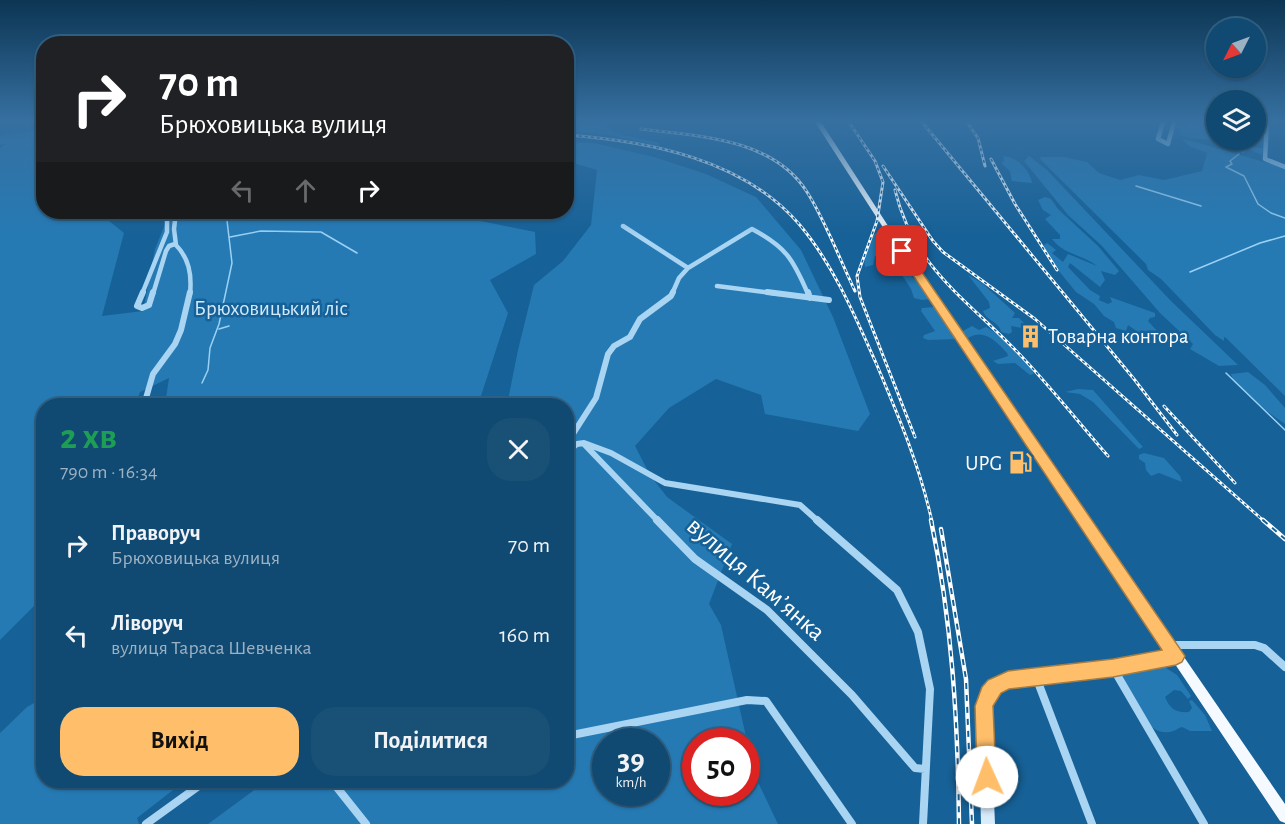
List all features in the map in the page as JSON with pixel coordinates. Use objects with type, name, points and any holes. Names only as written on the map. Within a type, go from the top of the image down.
[{"type":"main road","points":[[843,160],[1285,816]]},
{"type":"main road","points":[[988,824],[984,706],[988,694],[995,686],[1008,680],[1113,668],[1172,650]]},
{"type":"street","points":[[1267,160],[1285,166]]},
{"type":"street","points":[[167,219],[167,232],[138,302],[140,308],[149,305],[166,251],[169,246],[176,245]]},
{"type":"street","points":[[146,398],[154,373],[176,343],[187,317],[190,277],[186,260],[176,245],[175,219]]},
{"type":"street","points":[[622,226],[688,268]]},
{"type":"street","points":[[574,432],[596,398],[608,354],[614,346],[630,337],[640,319],[671,296],[679,278],[688,268],[752,229],[781,245],[788,253],[799,270],[810,298]]},
{"type":"street","points":[[717,286],[829,300]]},
{"type":"street","points":[[574,448],[584,443],[611,453],[665,483],[800,505],[897,590],[918,632],[930,689],[923,824]]},
{"type":"street","name":"вулиця Камʼянка","points":[[584,443],[695,559],[767,610],[852,695],[915,768],[925,769]]},
{"type":"street","points":[[1172,650],[1255,645],[1264,648],[1285,667]]},
{"type":"street","points":[[1113,668],[1204,824]]},
{"type":"street","points":[[1036,677],[1092,824]]},
{"type":"street","points":[[574,735],[747,700],[766,701],[852,824]]},
{"type":"street","points":[[146,824],[196,788]]},
{"type":"street","points":[[337,788],[366,824]]},
{"type":"green space","name":"Брюховицький ліс","points":[[0,160],[36,160],[36,219],[107,219],[124,233],[102,316],[143,311],[155,249],[167,219],[471,219],[535,232],[536,254],[490,280],[508,313],[480,398],[166,398],[169,378],[140,392],[138,398],[36,398],[36,604],[0,640]]},
{"type":"green space","points":[[574,160],[665,160],[706,174],[756,197],[801,250],[833,317],[870,414],[858,431],[765,414],[761,395],[716,379],[669,408],[635,446],[650,475],[667,497],[732,544],[709,604],[721,625],[744,728],[682,728],[682,806],[760,806],[760,786],[778,824],[208,824],[257,788],[574,788],[574,398],[508,398],[534,285],[563,261],[591,225],[597,170],[574,163]]},
{"type":"green space","points":[[1016,160],[1022,165],[1032,183],[1012,181],[1010,171],[1001,163]]},
{"type":"green space","points":[[1035,160],[1047,170],[1171,301],[1238,365],[1219,366],[1190,349],[1193,344],[1160,313],[1102,246],[1068,215],[1024,161]]},
{"type":"green space","points":[[1041,160],[1087,162],[1099,173],[1120,180],[1139,175],[1164,180],[1202,171],[1205,160],[1259,160],[1285,168],[1285,396],[1226,338],[1224,337],[1224,341],[1215,335]]},
{"type":"green space","points":[[1045,197],[1051,199],[1058,209],[1098,246],[1119,271],[1115,275],[1101,271],[1105,280],[1100,287],[1070,263],[1068,267],[1090,290],[1100,296],[1099,300],[1108,304],[1112,302],[1110,297],[1155,313],[1155,317],[1148,321],[1159,333],[1159,338],[1155,340],[1145,337],[1128,325],[1126,331],[1116,328],[1114,322],[1104,316],[1094,304],[1076,292],[1058,270],[1043,246],[1047,243],[1056,250],[1052,253],[1063,262],[1068,254],[1097,266],[1062,248],[1052,239],[1060,239],[1060,235],[1045,219],[1051,215],[1043,210],[1038,200]]},
{"type":"green space","points":[[877,232],[885,234],[890,239],[899,252],[898,257],[912,277],[924,287],[931,299],[914,298],[911,289],[889,255],[875,256],[873,265],[865,267],[867,248]]},
{"type":"green space","points":[[968,275],[982,283],[1015,313],[1012,318],[1019,318],[1024,323],[1022,328],[1011,326],[1012,332],[1009,334],[1001,332],[998,325],[983,311],[990,308],[989,302]]},
{"type":"green space","points":[[934,307],[957,339],[928,340],[923,338],[924,335],[935,331],[921,311],[922,308]]},
{"type":"green space","points":[[972,326],[979,330],[986,327],[998,335],[1020,355],[1034,374],[1030,375],[1015,363],[998,364],[993,361],[1008,356],[1007,353],[994,340],[984,335],[979,334],[968,338],[963,331]]},
{"type":"green space","points":[[1248,372],[1265,385],[1285,408],[1285,424],[1234,382],[1231,374]]},
{"type":"green space","points":[[1078,389],[1093,390],[1143,447],[1139,449],[1093,402],[1080,394],[1065,392]]},
{"type":"green space","points":[[1144,453],[1164,458],[1180,476],[1182,482],[1159,473],[1151,476],[1146,470],[1145,463],[1139,459],[1139,455]]},
{"type":"green space","points":[[1163,666],[1177,675],[1191,696],[1188,699],[1181,691],[1174,690],[1165,697],[1169,705],[1177,711],[1189,712],[1192,708],[1189,701],[1192,700],[1205,715],[1212,731],[1190,731],[1182,727],[1171,732],[1160,732],[1146,722],[1121,679],[1121,673]]},
{"type":"green space","points":[[36,702],[36,788],[176,788],[137,818],[139,824],[0,824],[0,733],[27,707]]},
{"type":"waterway","points":[[1231,160],[1232,164],[1226,167],[1244,176],[1258,204],[1271,213],[1285,218]]},
{"type":"waterway","points":[[1136,186],[1201,206]]},
{"type":"waterway","points":[[202,383],[208,370],[210,348],[219,324],[232,263],[227,219]]},
{"type":"waterway","points":[[230,237],[261,231],[321,232],[357,253]]},
{"type":"waterway","points":[[1190,272],[1260,243],[1285,236]]},
{"type":"waterway","points":[[219,329],[229,326]]},
{"type":"waterway","points":[[1226,373],[1285,430]]},
{"type":"railway","points":[[701,160],[751,184],[776,202],[799,224],[833,273],[868,345],[908,441],[932,522]]},
{"type":"railway","points":[[776,160],[792,174],[814,203],[855,291]]},
{"type":"railway","points":[[875,160],[883,182],[877,221],[857,276],[860,297],[915,437]]},
{"type":"railway","points":[[954,160],[1134,379],[1177,435]]},
{"type":"railway","points":[[984,160],[985,166]]},
{"type":"railway","points":[[992,160],[1015,204],[1057,270]]},
{"type":"railway","points":[[883,166],[933,241],[943,252],[1035,319],[1265,522]]},
{"type":"railway","points":[[895,190],[904,218],[930,264],[965,302],[1024,359],[1108,456]]},
{"type":"railway","points":[[1164,406],[1235,483]]},
{"type":"railway","points":[[931,520],[949,634],[957,748],[959,824]]},
{"type":"railway","points":[[1263,520],[1285,539]]},
{"type":"railway","points":[[941,529],[966,679],[972,824]]},
{"type":"place","name":"Товарна контора","points":[[1030,336]]},
{"type":"place","name":"UPG","points":[[1020,463]]},
{"type":"route","points":[[902,251],[1176,656],[1113,668],[1008,680],[995,686],[988,694],[984,706],[987,777]]}]
